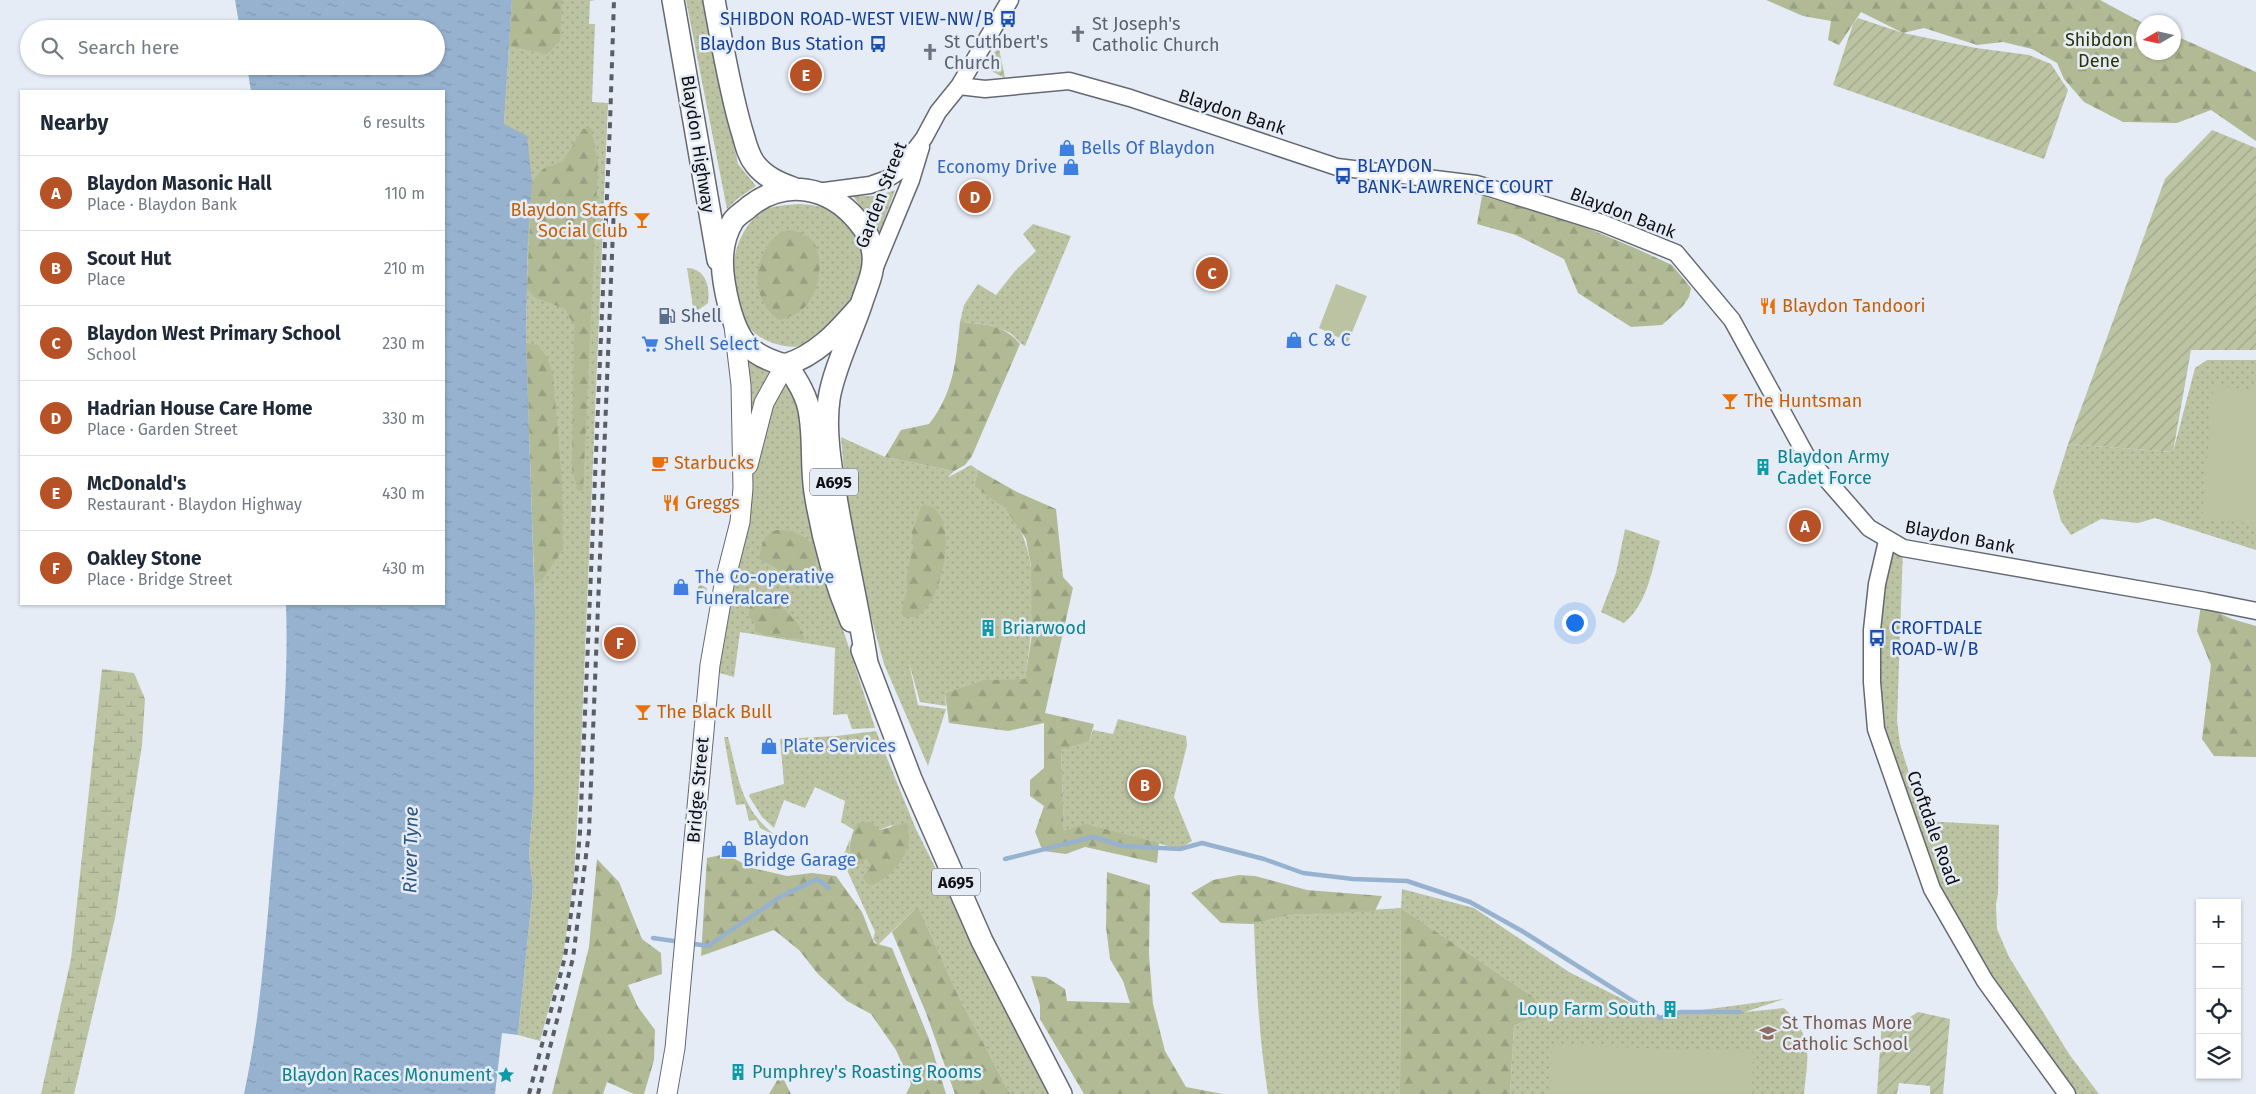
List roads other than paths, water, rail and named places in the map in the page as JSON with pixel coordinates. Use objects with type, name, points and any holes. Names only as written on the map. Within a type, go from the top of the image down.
[{"type":"main road","name":"Blaydon Highway","points":[[673,0],[724,287]]},
{"type":"main road","points":[[714,0],[737,112],[748,151],[762,172],[777,182],[793,188],[817,192],[842,204],[861,224],[872,250],[872,272],[861,305],[839,330],[818,348],[800,360],[786,364],[767,357],[745,344],[734,326],[724,287],[722,262],[724,246],[733,222],[763,198],[793,188]]},
{"type":"main road","name":"A695","points":[[861,305],[829,397],[828,436],[834,489],[867,663]]},
{"type":"main road","name":"Bridge Street","points":[[667,1094],[676,1038],[702,735],[710,665],[724,584],[740,522],[743,488],[741,385],[734,326]]},
{"type":"main road","name":"A695","points":[[786,364],[806,398],[810,416],[812,466],[821,526],[836,583],[911,779],[982,940],[1061,1094]]},
{"type":"main road","name":"Bridge Street","points":[[743,488],[764,404],[786,364]]},
{"type":"street","points":[[924,138],[938,112],[959,86],[1010,0]]},
{"type":"street","name":"Blaydon Bank","points":[[959,86],[984,89],[1069,81],[1130,98],[1337,167],[1483,186],[1602,223],[1676,254],[1732,320],[1807,458],[1856,516],[1887,541],[1902,548],[2256,611]]},
{"type":"street","name":"Garden Street","points":[[817,192],[870,185],[887,179],[898,172],[924,138]]},
{"type":"street","name":"Garden Street","points":[[872,272],[911,180],[924,138]]},
{"type":"street","name":"Croftdale Road","points":[[1887,541],[1877,584],[1872,630],[1872,682],[1876,729],[1932,889],[1986,981],[2067,1094]]},
{"type":"water","name":"River Tyne","points":[[235,0],[512,0],[504,124],[527,136],[532,182],[528,239],[526,337],[535,610],[534,792],[529,855],[533,887],[518,1035],[502,1033],[495,1094],[244,1094],[255,1034],[262,974],[278,792],[285,697],[286,605],[445,605],[445,90],[251,90],[248,75],[445,75],[445,20],[238,20]]},
{"type":"waterway","points":[[1005,859],[1093,837],[1123,846],[1180,849],[1202,843],[1264,859],[1303,873],[1353,879],[1407,881],[1470,902],[1522,931],[1660,1018],[1681,1012],[1740,1012]]},
{"type":"waterway","points":[[688,943],[708,946],[780,897],[817,879],[829,888]]},
{"type":"waterway","points":[[653,938],[681,942]]},
{"type":"railway","points":[[529,1094],[565,957],[576,878],[580,832],[614,0]]},
{"type":"railway","points":[[538,1094],[573,958],[589,832],[614,205]]},
{"type":"place","name":"SHIBDON ROAD-WEST VIEW-NW/B","points":[[1008,19]]},
{"type":"place","name":"St Joseph's Catholic Church","points":[[1078,34]]},
{"type":"place","name":"Blaydon Bus Station","points":[[878,44]]},
{"type":"place","name":"St Cuthbert's Church","points":[[930,52]]},
{"type":"place","name":"McDonald's","points":[[806,75]]},
{"type":"place","name":"Bells Of Blaydon","points":[[1067,148]]},
{"type":"place","name":"Economy Drive","points":[[1071,167]]},
{"type":"place","name":"BLAYDON BANK-LAWRENCE COURT","points":[[1343,176]]},
{"type":"place","name":"Hadrian House Care Home","points":[[975,197]]},
{"type":"place","name":"Blaydon Staffs Social Club","points":[[642,220]]},
{"type":"place","name":"Blaydon West Primary School","points":[[1212,273]]},
{"type":"place","name":"Blaydon Tandoori","points":[[1768,306]]},
{"type":"place","name":"Shell","points":[[667,316]]},
{"type":"place","name":"C & C","points":[[1294,340]]},
{"type":"place","name":"Shell Select","points":[[650,344]]},
{"type":"place","name":"The Huntsman","points":[[1730,401]]},
{"type":"place","name":"Starbucks","points":[[660,463]]},
{"type":"place","name":"Blaydon Army Cadet Force","points":[[1763,467]]},
{"type":"place","name":"Greggs","points":[[671,503]]},
{"type":"place","name":"Blaydon Masonic Hall","points":[[1805,526]]},
{"type":"place","name":"The Co-operative Funeralcare","points":[[681,587]]},
{"type":"place","name":"Briarwood","points":[[988,628]]},
{"type":"place","name":"CROFTDALE ROAD-W/B","points":[[1877,638]]},
{"type":"place","name":"Oakley Stone","points":[[620,643]]},
{"type":"place","name":"The Black Bull","points":[[643,712]]},
{"type":"place","name":"Plate Services","points":[[769,746]]},
{"type":"place","name":"Scout Hut","points":[[1145,785]]},
{"type":"place","name":"Blaydon Bridge Garage","points":[[729,849]]},
{"type":"place","name":"Loup Farm South","points":[[1670,1009]]},
{"type":"place","name":"St Thomas More Catholic School","points":[[1768,1033]]},
{"type":"place","name":"Pumphrey's Roasting Rooms","points":[[738,1072]]},
{"type":"place","name":"Blaydon Races Monument","points":[[506,1075]]},
{"type":"park label","name":"Shibdon Dene","points":[[2099,50]]}]
